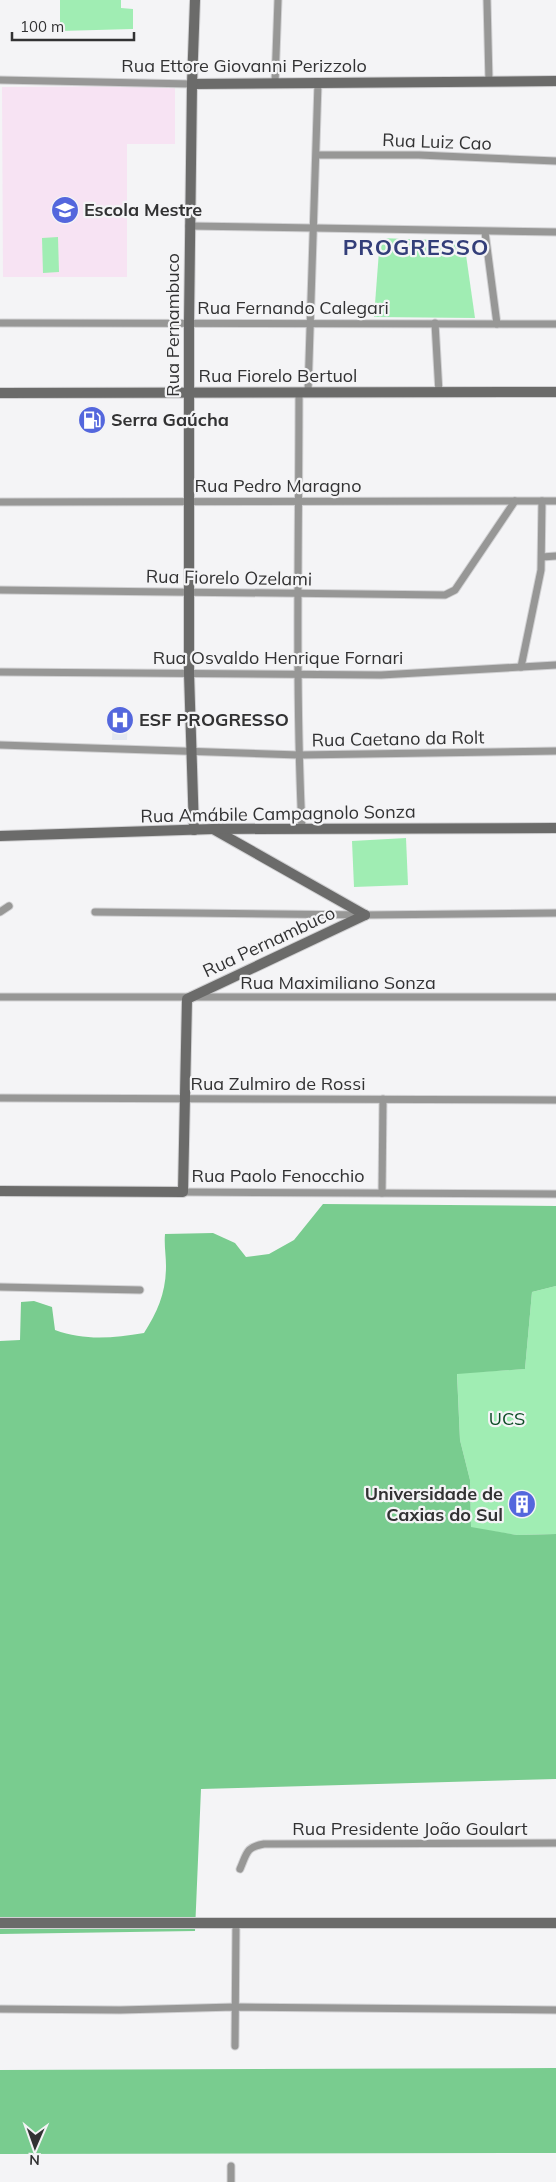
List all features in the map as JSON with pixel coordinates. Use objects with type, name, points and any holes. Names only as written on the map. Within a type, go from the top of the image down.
[{"type":"street","name":"Rua Pernambuco","points":[[194,830],[190,752],[189,673],[188,322],[192,84],[196,0]]},
{"type":"street","points":[[275,83],[278,0]]},
{"type":"street","points":[[487,0],[489,81]]},
{"type":"street","name":"Rua Ettore Giovanni Perizzolo","points":[[0,80],[192,84],[556,81]]},
{"type":"street","points":[[302,829],[298,673],[299,501],[303,392],[314,229],[318,83]]},
{"type":"street","name":"Rua Luiz Cao","points":[[317,155],[419,155],[556,161]]},
{"type":"street","points":[[189,226],[556,232]]},
{"type":"street","points":[[485,232],[497,324]]},
{"type":"street","name":"Rua Fernando Calegari","points":[[0,323],[309,322],[556,324]]},
{"type":"street","points":[[435,323],[439,393]]},
{"type":"street","name":"Rua Fiorelo Bertuol","points":[[0,392],[556,392]]},
{"type":"street","name":"Rua Pedro Maragno","points":[[0,502],[189,500],[556,501]]},
{"type":"street","name":"Rua Fiorelo Ozelami","points":[[0,590],[445,595],[456,590],[515,501]]},
{"type":"street","points":[[521,667],[542,556],[542,501]]},
{"type":"street","points":[[542,556],[556,556]]},
{"type":"street","name":"Rua Osvaldo Henrique Fornari","points":[[0,672],[380,675],[556,665]]},
{"type":"street","name":"Rua Caetano da Rolt","points":[[0,745],[299,755],[556,751]]},
{"type":"street","name":"Rua Amábile Campagnolo Sonza","points":[[0,836],[213,829],[556,828]]},
{"type":"street","points":[[213,829],[365,915]]},
{"type":"street","points":[[0,912],[9,906]]},
{"type":"street","points":[[95,912],[365,915],[556,913]]},
{"type":"street","name":"Rua Pernambuco","points":[[187,999],[365,915]]},
{"type":"street","name":"Rua Maximiliano Sonza","points":[[0,998],[556,997]]},
{"type":"street","points":[[183,1192],[187,999]]},
{"type":"street","name":"Rua Zulmiro de Rossi","points":[[0,1098],[556,1100]]},
{"type":"street","points":[[382,1193],[383,1099]]},
{"type":"street","name":"Rua Paolo Fenocchio","points":[[0,1191],[556,1194]]},
{"type":"street","points":[[0,1287],[140,1290]]},
{"type":"street","name":"Rua Presidente João Goulart","points":[[240,1869],[248,1849],[264,1844],[556,1843]]},
{"type":"street","points":[[0,1923],[556,1923]]},
{"type":"street","points":[[235,2046],[236,1924]]},
{"type":"street","points":[[0,2009],[120,2010],[235,2007],[556,2010]]},
{"type":"street","points":[[231,2166],[231,2182]]},
{"type":"shaded area","name":"Escola Mestre","points":[[175,86],[175,144],[127,144],[127,277],[3,277],[2,87]]},
{"type":"shaded area","name":"ESF PROGRESSO","points":[[113,712],[128,713],[127,740],[112,740]]},
{"type":"green space","points":[[60,0],[121,0],[121,8],[133,9],[133,29],[60,31]]},
{"type":"green space","points":[[58,237],[59,272],[43,273],[42,238]]},
{"type":"green space","points":[[380,238],[464,241],[475,318],[374,317]]},
{"type":"green space","points":[[406,838],[408,885],[354,887],[352,841]]},
{"type":"green space","points":[[323,1204],[556,1206],[556,1286],[532,1292],[525,1369],[457,1374],[460,1440],[470,1480],[471,1527],[517,1535],[556,1534],[556,1779],[201,1789],[195,1931],[0,1934],[0,1341],[20,1340],[21,1302],[34,1301],[52,1307],[55,1330],[77,1336],[99,1338],[144,1333],[157,1309],[165,1284],[165,1234],[213,1233],[235,1243],[246,1257],[269,1254],[294,1240]]},
{"type":"green space","name":"UCS","points":[[556,1286],[556,1534],[517,1535],[471,1528],[470,1480],[460,1440],[457,1373],[525,1369],[532,1292]]},
{"type":"green space","points":[[556,2068],[556,2153],[0,2154],[0,2070]]},
{"type":"place","name":"Escola Mestre","points":[[65,210]]},
{"type":"place","name":"Serra Gaúcha","points":[[92,420]]},
{"type":"place","name":"ESF PROGRESSO","points":[[120,720]]},
{"type":"place","name":"Universidade de Caxias do Sul","points":[[522,1504]]},
{"type":"district","name":"PROGRESSO","points":[[416,247]]}]
